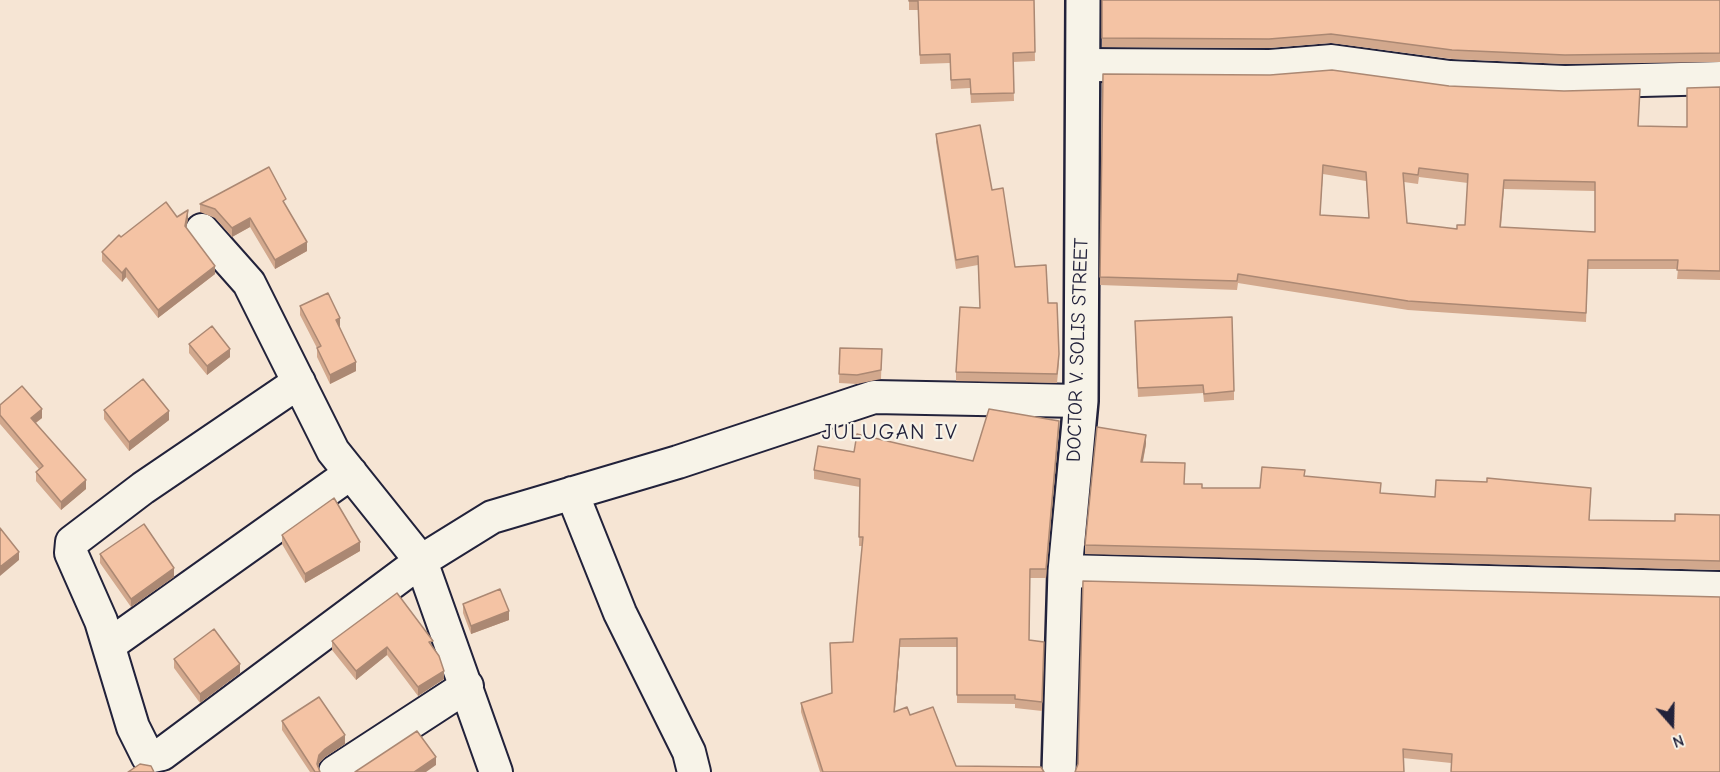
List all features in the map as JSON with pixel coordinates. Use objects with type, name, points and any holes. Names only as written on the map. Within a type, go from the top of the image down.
[{"type":"street","name":"DOCTOR V. SOLIS STREET","points":[[1059,772],[1065,571],[1081,401],[1083,0]]},
{"type":"street","points":[[1084,65],[1270,66],[1332,61],[1473,78],[1565,82],[1720,78]]},
{"type":"street","points":[[202,230],[249,284],[333,452],[421,561],[496,772]]},
{"type":"street","points":[[299,382],[143,488],[72,542],[71,553],[109,645],[133,727],[148,757],[154,757],[167,750],[421,561],[492,517],[678,462],[874,397],[1081,401]]},
{"type":"street","points":[[109,645],[351,473]]},
{"type":"street","points":[[572,493],[620,613],[697,765]]},
{"type":"street","points":[[1065,571],[1720,588]]},
{"type":"street","points":[[335,772],[466,686]]},
{"type":"building","points":[[909,0],[1034,0],[1035,52],[1013,53],[1014,93],[971,94],[970,79],[951,80],[950,54],[920,55],[918,1]]},
{"type":"building","points":[[1102,0],[1720,0],[1720,53],[1565,55],[1452,50],[1331,34],[1269,39],[1102,38]]},
{"type":"building","points":[[1332,70],[1449,86],[1564,91],[1640,89],[1638,126],[1687,127],[1687,88],[1720,87],[1720,271],[1677,270],[1678,260],[1588,260],[1586,313],[1408,301],[1238,274],[1237,281],[1100,277],[1103,74],[1270,75]],"holes":[[[1323,165],[1366,172],[1369,218],[1320,215]],[[1419,168],[1468,174],[1465,225],[1457,225],[1457,229],[1407,223],[1403,173],[1418,175]],[[1504,180],[1595,182],[1595,232],[1500,227]]]},
{"type":"building","points":[[980,125],[992,190],[1003,188],[1015,267],[1046,265],[1048,303],[1057,303],[1059,354],[1057,374],[956,372],[960,307],[980,308],[978,256],[956,260],[936,134]]},
{"type":"building","points":[[269,167],[286,199],[283,201],[307,242],[275,260],[250,218],[232,228],[215,209],[200,204]]},
{"type":"building","points":[[166,202],[177,217],[188,210],[185,226],[215,266],[158,310],[126,268],[122,273],[102,252],[119,235],[121,237]]},
{"type":"building","points":[[328,293],[340,318],[336,320],[356,362],[330,375],[317,348],[321,346],[300,306]]},
{"type":"building","points":[[1232,317],[1234,391],[1204,394],[1203,385],[1138,388],[1135,321]]},
{"type":"building","points":[[212,326],[230,349],[207,366],[189,344]]},
{"type":"building","points":[[840,348],[882,349],[881,370],[857,375],[839,374]]},
{"type":"building","points":[[143,379],[169,411],[129,442],[104,410]]},
{"type":"building","points":[[22,386],[42,409],[31,418],[86,480],[61,502],[36,472],[43,466],[0,415],[0,405]]},
{"type":"building","points":[[989,409],[1059,421],[1046,569],[1030,569],[1029,640],[1044,642],[1042,702],[1015,699],[1015,695],[957,695],[957,638],[900,639],[894,712],[907,707],[910,715],[933,707],[956,766],[1041,767],[1044,772],[823,772],[801,703],[832,693],[830,643],[853,642],[863,537],[859,537],[860,479],[814,470],[818,446],[854,452],[857,434],[973,461]]},
{"type":"building","points":[[1097,427],[1146,435],[1141,462],[1185,463],[1184,484],[1202,484],[1202,488],[1260,488],[1262,467],[1305,470],[1304,476],[1381,483],[1380,493],[1435,497],[1436,480],[1487,482],[1487,478],[1591,488],[1589,520],[1675,521],[1675,514],[1720,515],[1720,561],[1085,545]]},
{"type":"building","points":[[334,498],[360,542],[305,574],[282,535]]},
{"type":"building","points":[[144,524],[174,568],[131,599],[100,554]]},
{"type":"building","points":[[0,528],[19,552],[0,567]]},
{"type":"building","points":[[1083,581],[1720,597],[1720,772],[1451,772],[1452,754],[1403,749],[1404,772],[1075,772],[1078,764]]},
{"type":"building","points":[[500,589],[509,611],[471,626],[463,604]]},
{"type":"building","points":[[397,593],[433,641],[429,642],[439,656],[444,671],[418,687],[387,647],[356,671],[332,641]]},
{"type":"building","points":[[214,629],[240,664],[200,694],[174,659]]},
{"type":"building","points":[[319,697],[345,735],[319,755],[317,764],[320,772],[315,772],[282,721]]},
{"type":"building","points":[[417,731],[436,757],[414,772],[355,772]]},
{"type":"building","points":[[140,764],[151,766],[154,772],[128,772]]},
{"type":"district","name":"JULUGAN IV","points":[[890,433]]}]
